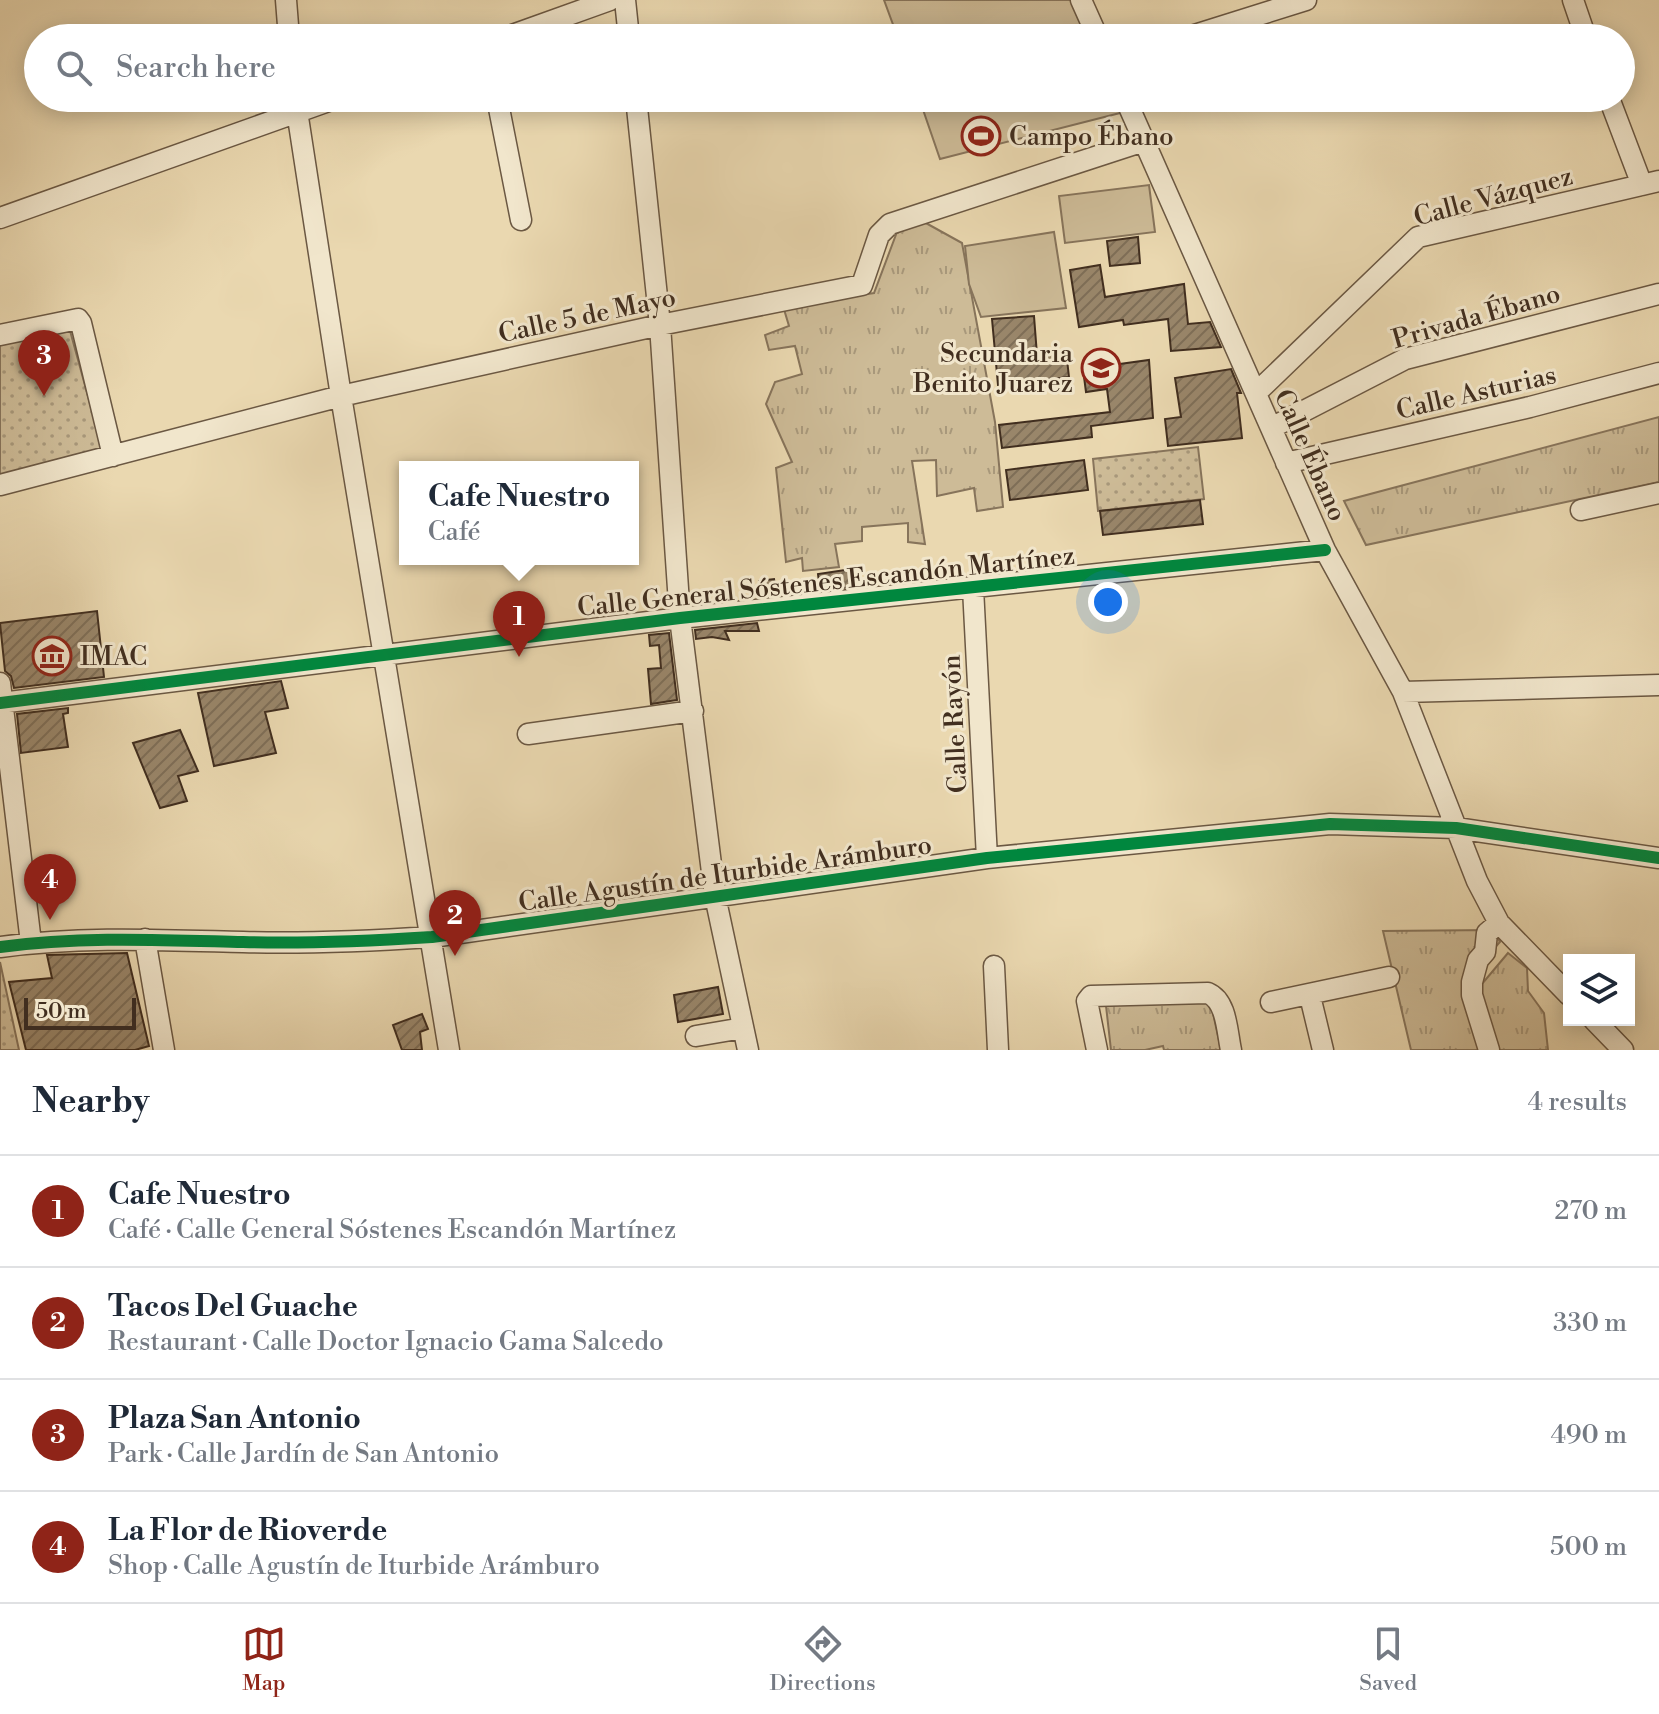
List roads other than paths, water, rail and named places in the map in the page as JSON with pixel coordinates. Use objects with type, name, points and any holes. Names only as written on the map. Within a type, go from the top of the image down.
[{"type":"street","points":[[286,0],[288,24]]},
{"type":"street","points":[[543,24],[610,0]]},
{"type":"street","points":[[625,0],[628,24]]},
{"type":"street","points":[[1081,0],[1092,24]]},
{"type":"street","points":[[1214,24],[1243,10],[1306,0]]},
{"type":"street","points":[[1580,2],[1584,24]]},
{"type":"street","points":[[0,218],[278,112]]},
{"type":"street","points":[[297,112],[449,1050]]},
{"type":"street","points":[[500,112],[521,220]]},
{"type":"street","points":[[637,112],[660,325],[680,618],[715,896],[748,1050]]},
{"type":"street","name":"Calle Ébano","points":[[1131,112],[1271,428],[1296,460],[1325,550],[1403,692],[1477,881],[1499,923],[1563,989]]},
{"type":"street","points":[[1616,112],[1650,183]]},
{"type":"street","name":"Calle 5 de Mayo","points":[[0,485],[341,396],[660,325],[862,285],[879,235],[890,224],[1144,141]]},
{"type":"street","name":"Calle Vázquez","points":[[1256,393],[1418,237],[1650,183]]},
{"type":"street","name":"Privada Ébano","points":[[1271,428],[1405,359],[1659,294]]},
{"type":"street","points":[[0,335],[78,319],[113,456]]},
{"type":"street","name":"Calle Asturias","points":[[1296,460],[1530,407],[1659,373]]},
{"type":"street","points":[[1581,510],[1659,493]]},
{"type":"street","name":"Calle General Sóstenes Escandón Martínez","points":[[1,697],[680,618],[1325,550]]},
{"type":"street","name":"Calle Rayón","points":[[973,588],[987,858]]},
{"type":"street","points":[[1403,692],[1659,685]]},
{"type":"street","points":[[1,697],[31,943]]},
{"type":"street","points":[[528,734],[693,711]]},
{"type":"street","name":"Calle Agustín de Iturbide Arámburo","points":[[0,947],[145,939],[260,942],[432,937],[987,858],[1330,824],[1456,828],[1659,858]]},
{"type":"street","points":[[1489,1050],[1472,995],[1472,982],[1478,960],[1485,952],[1487,933],[1499,923]]},
{"type":"street","points":[[145,939],[164,1050]]},
{"type":"street","points":[[994,966],[998,1050]]},
{"type":"street","points":[[1271,1002],[1389,977]]},
{"type":"street","points":[[1097,1050],[1087,1001],[1091,996],[1208,993],[1215,996],[1221,1005],[1231,1050]]},
{"type":"street","points":[[1310,996],[1323,1050]]},
{"type":"street","points":[[1600,1026],[1623,1050]]},
{"type":"street","points":[[696,1036],[743,1028]]},
{"type":"place","name":"Campo Ébano","points":[[981,136]]},
{"type":"place","name":"Secundaria Benito Juarez","points":[[1101,368]]},
{"type":"place","name":"Plaza San Antonio","points":[[44,396]]},
{"type":"place","name":"IMAC","points":[[52,656]]},
{"type":"place","name":"Cafe Nuestro","points":[[519,657]]},
{"type":"place","name":"La Flor de Rioverde","points":[[50,920]]},
{"type":"place","name":"Tacos Del Guache","points":[[455,956]]}]
